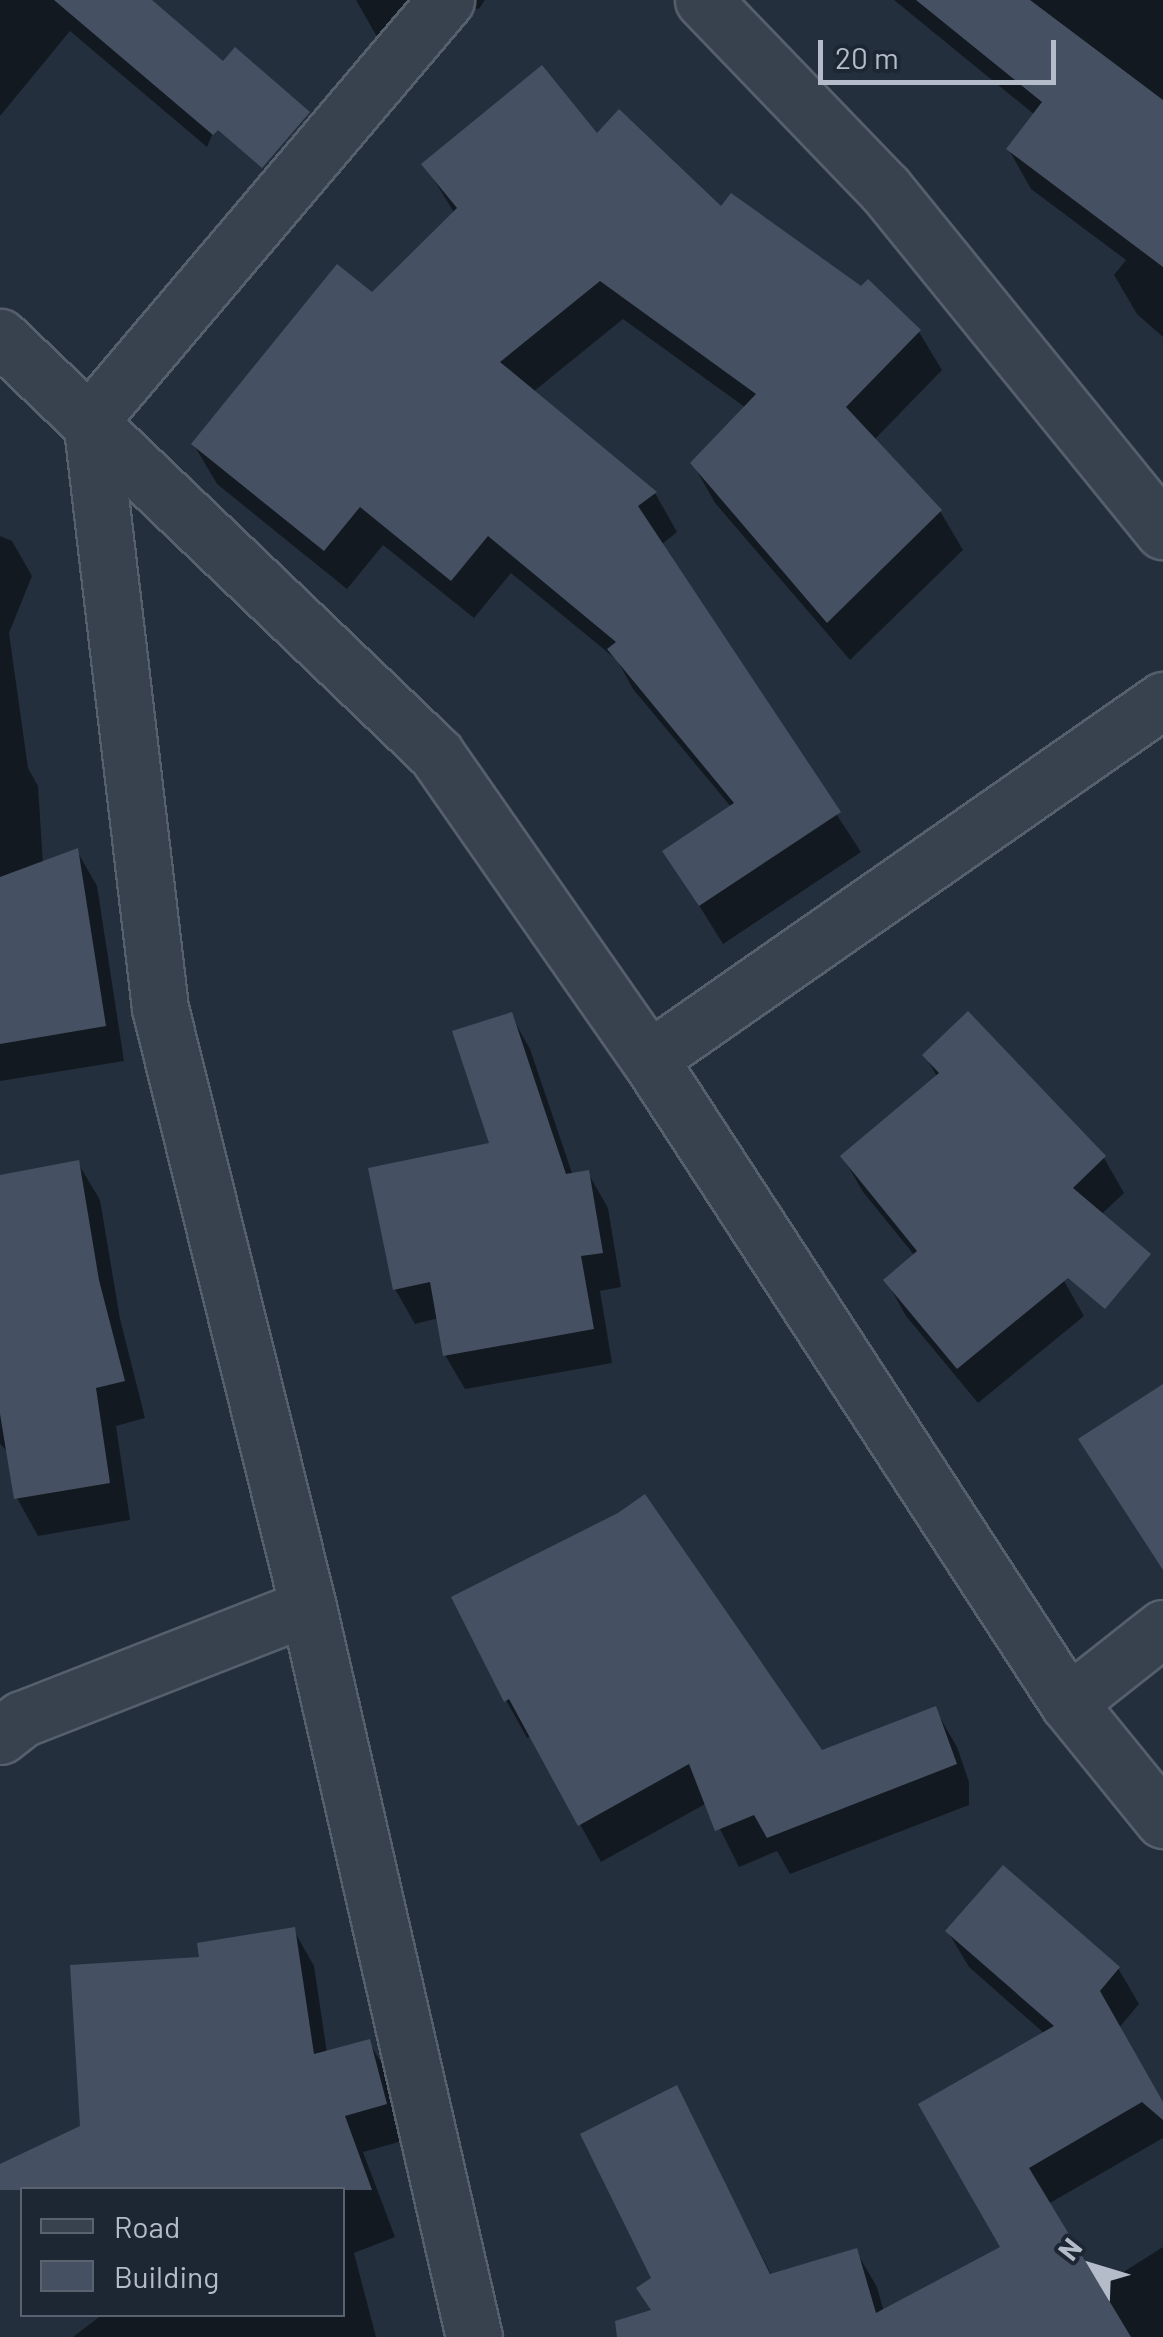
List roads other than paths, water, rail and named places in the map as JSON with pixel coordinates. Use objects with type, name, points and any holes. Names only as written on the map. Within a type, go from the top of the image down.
[{"type":"street","points":[[446,0],[91,419],[160,1008],[308,1607],[474,2337]]},
{"type":"street","points":[[704,0],[885,188],[1163,531]]},
{"type":"street","points":[[0,337],[91,419],[436,754],[650,1059],[1068,1703],[1163,1820]]},
{"type":"street","points":[[650,1059],[1163,700]]},
{"type":"street","points":[[0,1736],[22,1719],[308,1607]]},
{"type":"street","points":[[1068,1703],[1163,1628]]}]
